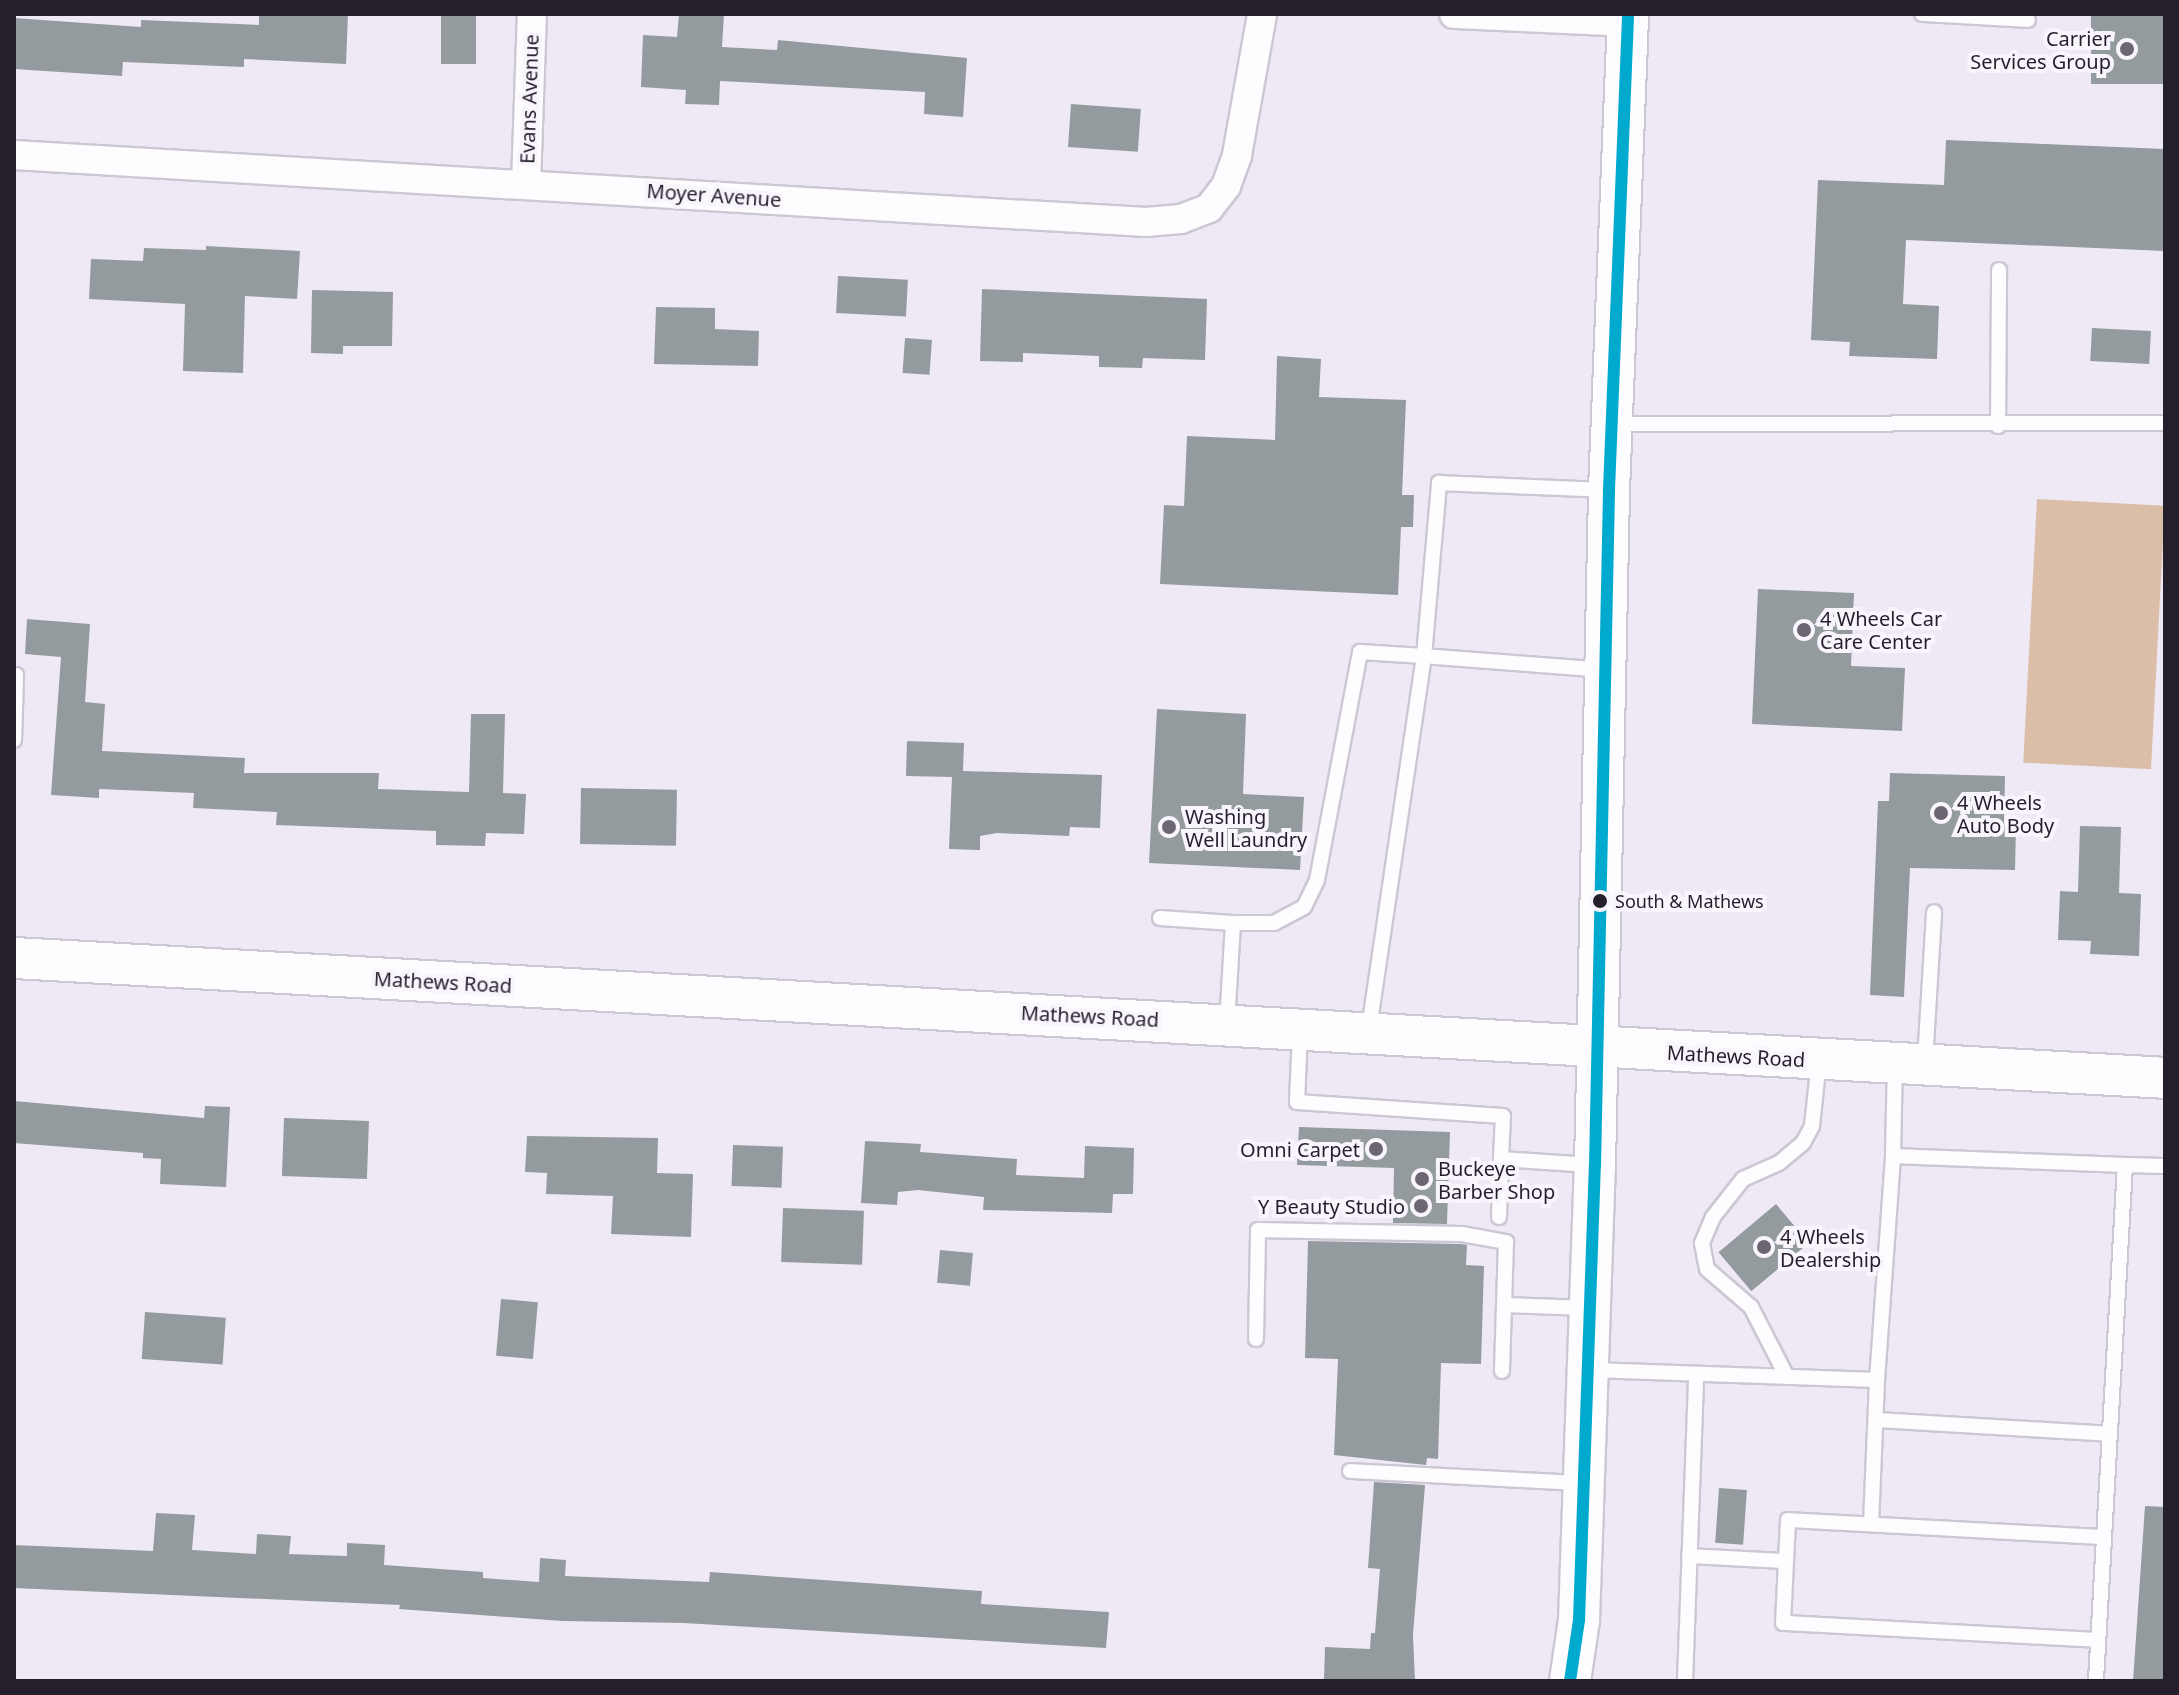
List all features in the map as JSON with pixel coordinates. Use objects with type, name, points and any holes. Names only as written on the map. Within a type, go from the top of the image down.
[{"type":"street","name":"Evans Avenue","points":[[526,184],[532,14]]},
{"type":"street","name":"Moyer Avenue","points":[[14,155],[1146,222],[1181,219],[1209,208],[1226,186],[1237,155],[1262,14]]},
{"type":"street","points":[[1454,14],[1627,18],[1609,490],[1595,1050],[1595,1166],[1579,1620],[1570,1681]]},
{"type":"street","name":"Mathews Road","points":[[14,958],[1227,1024],[1595,1050],[2165,1078]]},
{"type":"lane","points":[[1922,14],[2028,20]]},
{"type":"lane","points":[[1998,426],[1999,270]]},
{"type":"lane","points":[[1612,424],[1998,426],[2165,423]]},
{"type":"lane","points":[[1368,1034],[1424,656],[1439,483],[1609,490]]},
{"type":"lane","points":[[1160,918],[1274,923],[1304,907],[1317,880],[1360,652],[1605,670]]},
{"type":"lane","points":[[14,740],[16,675]]},
{"type":"lane","points":[[1871,1524],[1877,1380],[1893,1156],[1934,912]]},
{"type":"lane","points":[[1227,1024],[1233,923]]},
{"type":"lane","points":[[1300,1029],[1297,1102],[1503,1116],[1499,1217]]},
{"type":"lane","points":[[1787,1377],[1751,1307],[1707,1269],[1702,1243],[1713,1217],[1743,1179],[1779,1163],[1803,1143],[1812,1126],[1819,1060]]},
{"type":"lane","points":[[1893,1156],[2165,1166]]},
{"type":"lane","points":[[1501,1159],[1595,1166]]},
{"type":"lane","points":[[2096,1681],[2125,1165]]},
{"type":"lane","points":[[1256,1339],[1258,1230],[1462,1234],[1506,1242],[1502,1371]]},
{"type":"lane","points":[[1504,1305],[1590,1308]]},
{"type":"lane","points":[[1588,1370],[1877,1380]]},
{"type":"lane","points":[[1685,1681],[1696,1374]]},
{"type":"lane","points":[[1876,1420],[2110,1434]]},
{"type":"lane","points":[[1350,1471],[1584,1483]]},
{"type":"lane","points":[[2098,1640],[1783,1623],[1788,1520],[2104,1537]]},
{"type":"lane","points":[[1689,1556],[1786,1561]]},
{"type":"shaded area","points":[[2037,499],[2165,506],[2151,769],[2023,763]]},
{"type":"building","points":[[259,14],[348,14],[346,64],[244,59],[244,67],[123,62],[122,76],[14,69],[14,18],[141,27],[141,20],[259,25]]},
{"type":"building","points":[[441,14],[476,14],[476,64],[441,64]]},
{"type":"building","points":[[679,14],[724,14],[722,47],[777,50],[778,40],[967,58],[963,117],[924,114],[925,92],[720,81],[719,105],[685,104],[686,90],[641,87],[643,35],[677,37]]},
{"type":"building","name":"Carrier Services Group","points":[[2091,14],[2165,14],[2165,84],[2091,84]]},
{"type":"building","points":[[1071,104],[1141,109],[1138,152],[1068,147]]},
{"type":"building","points":[[1946,140],[2165,149],[2165,251],[1906,240],[1903,304],[1939,306],[1937,359],[1849,356],[1850,342],[1811,340],[1818,180],[1944,185]]},
{"type":"building","points":[[206,246],[300,251],[297,299],[245,296],[243,373],[183,371],[185,304],[89,299],[91,259],[143,261],[144,248],[206,250]]},
{"type":"building","points":[[838,276],[908,280],[906,317],[836,313]]},
{"type":"building","points":[[982,289],[1207,299],[1205,360],[1143,358],[1142,368],[1099,367],[1099,356],[1023,353],[1023,362],[980,361]]},
{"type":"building","points":[[312,290],[393,292],[392,346],[343,346],[343,354],[311,353]]},
{"type":"building","points":[[656,307],[715,308],[715,329],[759,331],[758,366],[654,364]]},
{"type":"building","points":[[2092,328],[2151,331],[2149,364],[2090,361]]},
{"type":"building","points":[[905,338],[932,340],[929,375],[903,373]]},
{"type":"building","points":[[1277,356],[1321,359],[1319,397],[1406,400],[1402,495],[1414,495],[1413,527],[1401,527],[1398,595],[1160,584],[1164,505],[1184,506],[1187,436],[1275,440]]},
{"type":"building","name":"4 Wheels Car Care Center","points":[[1758,589],[1854,593],[1851,666],[1905,668],[1902,731],[1752,724]]},
{"type":"building","points":[[27,619],[90,624],[85,702],[105,704],[102,751],[245,758],[244,773],[379,773],[378,789],[469,792],[471,714],[505,714],[503,793],[526,794],[524,834],[486,833],[485,846],[436,845],[436,831],[276,825],[277,812],[193,808],[194,793],[99,789],[99,798],[51,795],[61,657],[25,654]]},
{"type":"building","points":[[1157,709],[1246,714],[1243,794],[1304,797],[1300,870],[1149,863]]},
{"type":"building","points":[[907,741],[964,743],[963,771],[1102,775],[1100,828],[1070,827],[1069,836],[997,833],[980,836],[980,850],[949,849],[952,777],[906,776]]},
{"type":"building","name":"4 Wheels Auto Body","points":[[1890,773],[2005,776],[2004,825],[2016,825],[2015,870],[1910,868],[1904,997],[1870,995],[1878,801],[1889,801]]},
{"type":"building","points":[[581,788],[677,790],[676,846],[580,844]]},
{"type":"building","points":[[2080,826],[2121,827],[2119,893],[2141,894],[2139,956],[2090,954],[2091,941],[2058,940],[2060,891],[2078,892]]},
{"type":"building","points":[[14,1101],[204,1118],[205,1106],[230,1107],[226,1187],[160,1184],[161,1159],[143,1158],[143,1153],[14,1143]]},
{"type":"building","points":[[284,1118],[369,1121],[367,1179],[282,1176]]},
{"type":"building","points":[[1299,1127],[1450,1132],[1447,1224],[1393,1223],[1394,1168],[1297,1165]]},
{"type":"building","points":[[527,1136],[658,1138],[657,1173],[693,1174],[691,1237],[611,1234],[613,1196],[546,1194],[547,1173],[525,1172]]},
{"type":"building","points":[[865,1141],[921,1144],[920,1152],[1017,1159],[1016,1175],[1084,1178],[1085,1146],[1134,1148],[1133,1194],[1113,1194],[1112,1213],[983,1210],[984,1197],[918,1190],[898,1192],[897,1205],[861,1203]]},
{"type":"building","points":[[733,1145],[783,1147],[782,1188],[732,1186]]},
{"type":"building","name":"4 Wheels Dealership","points":[[1776,1204],[1809,1243],[1751,1291],[1719,1252]]},
{"type":"building","points":[[783,1208],[864,1211],[862,1265],[781,1262]]},
{"type":"building","points":[[1308,1241],[1461,1244],[1467,1245],[1466,1265],[1484,1266],[1481,1364],[1441,1363],[1438,1459],[1427,1458],[1426,1465],[1334,1455],[1338,1359],[1305,1358]]},
{"type":"building","points":[[940,1250],[973,1253],[970,1286],[937,1283]]},
{"type":"building","points":[[501,1299],[538,1302],[533,1359],[496,1356]]},
{"type":"building","points":[[145,1312],[226,1318],[223,1365],[142,1359]]},
{"type":"building","points":[[1374,1482],[1425,1485],[1413,1635],[1415,1681],[1324,1680],[1325,1647],[1370,1649],[1371,1633],[1375,1633],[1380,1569],[1368,1568]]},
{"type":"building","points":[[1719,1488],[1747,1490],[1743,1545],[1715,1543]]},
{"type":"building","points":[[2145,1506],[2165,1507],[2165,1681],[2133,1681]]},
{"type":"building","points":[[156,1513],[195,1515],[192,1550],[256,1554],[257,1534],[291,1536],[289,1554],[347,1556],[347,1543],[385,1545],[384,1565],[483,1572],[483,1578],[539,1582],[540,1558],[566,1560],[565,1576],[709,1582],[710,1572],[982,1591],[981,1604],[1109,1612],[1106,1648],[684,1623],[562,1621],[399,1609],[400,1605],[14,1588],[14,1545],[153,1551]]},
{"type":"transit line","points":[[1570,1681],[1579,1620],[1595,1166],[1609,490],[1628,14]]},
{"type":"place","name":"Carrier Services Group","points":[[2127,49]]},
{"type":"place","name":"4 Wheels Car Care Center","points":[[1804,630]]},
{"type":"place","name":"4 Wheels Auto Body","points":[[1941,813]]},
{"type":"place","name":"Washing Well Laundry","points":[[1169,827]]},
{"type":"place","name":"South & Mathews","points":[[1600,901]]},
{"type":"place","name":"Omni Carpet","points":[[1376,1149]]},
{"type":"place","name":"Buckeye Barber Shop","points":[[1422,1179]]},
{"type":"place","name":"Y Beauty Studio","points":[[1421,1206]]},
{"type":"place","name":"4 Wheels Dealership","points":[[1764,1247]]}]
